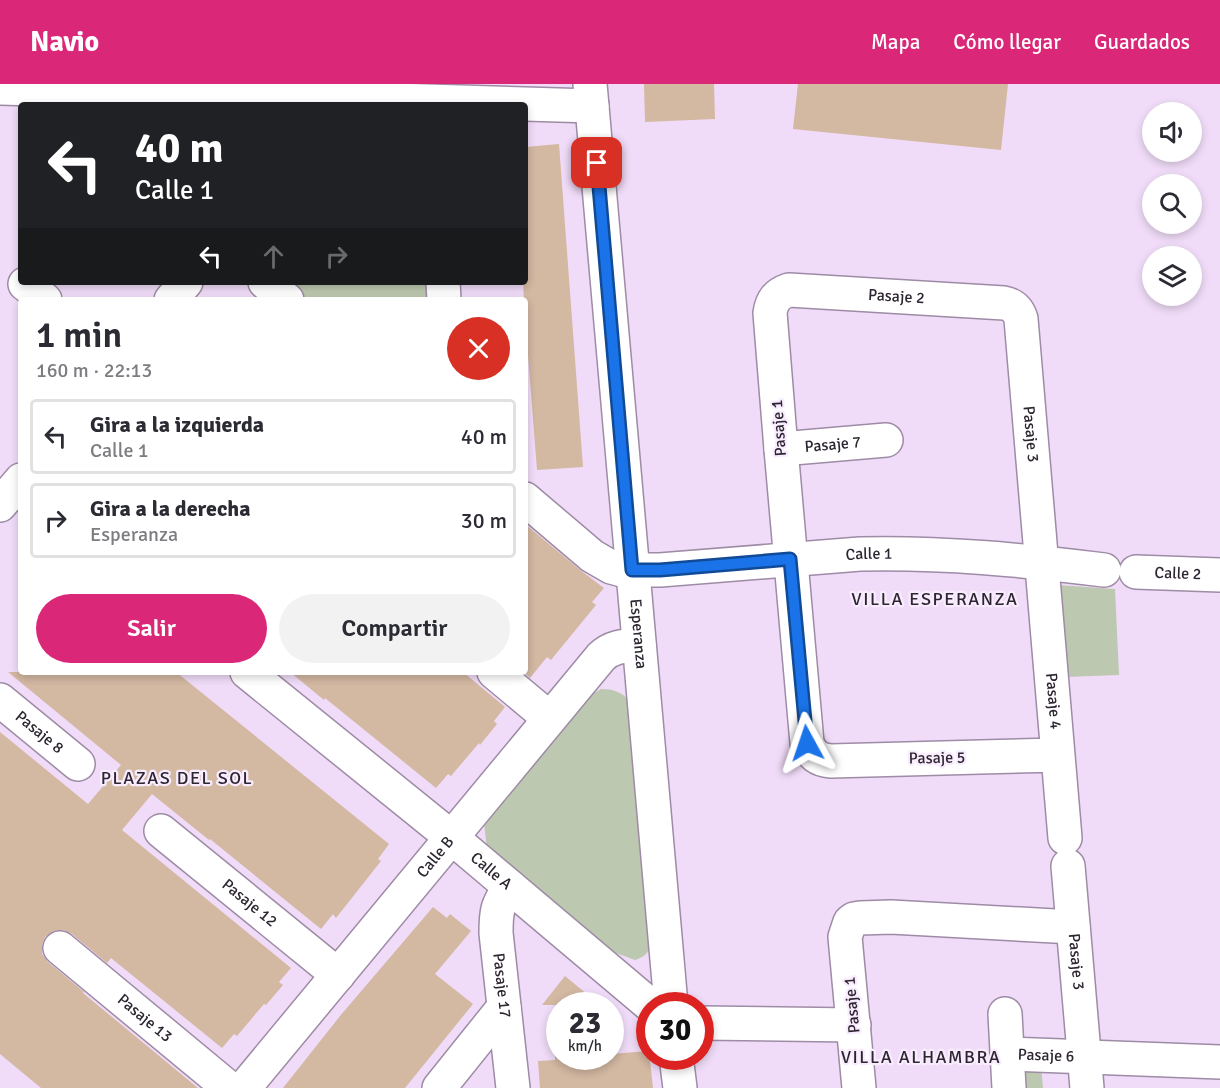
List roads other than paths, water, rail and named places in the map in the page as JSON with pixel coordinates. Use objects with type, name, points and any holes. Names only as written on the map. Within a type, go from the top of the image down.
[{"type":"street","points":[[0,88],[44,97],[365,102]]},
{"type":"street","points":[[449,102],[591,95]]},
{"type":"street","name":"Esperanza","points":[[591,95],[670,992]]},
{"type":"street","points":[[174,297],[184,285]]},
{"type":"street","points":[[269,285],[283,297]]},
{"type":"street","name":"Pasaje 2","points":[[776,297],[789,290],[1004,303],[1011,304],[1017,309]]},
{"type":"street","name":"Pasaje 1","points":[[776,297],[770,313],[790,559]]},
{"type":"street","name":"Pasaje 3","points":[[1017,309],[1021,319],[1042,562]]},
{"type":"street","name":"Pasaje 7","points":[[781,449],[886,440]]},
{"type":"street","points":[[528,501],[601,562],[622,570],[632,570]]},
{"type":"street","name":"Calle 1","points":[[632,570],[660,570],[893,553],[945,554],[1120,571]]},
{"type":"street","name":"Pasaje 5","points":[[790,559],[807,743],[810,751],[816,757],[831,761],[1058,755]]},
{"type":"street","name":"Pasaje 4","points":[[1042,562],[1067,852]]},
{"type":"street","name":"Calle 2","points":[[1120,571],[1220,575]]},
{"type":"street","name":"Calle B","points":[[244,1088],[594,665],[608,651],[618,647],[639,645]]},
{"type":"street","name":"Calle A","points":[[252,675],[451,837],[636,993]]},
{"type":"street","points":[[498,675],[549,718]]},
{"type":"street","name":"Pasaje 8","points":[[0,700],[78,764]]},
{"type":"street","name":"Pasaje 12","points":[[161,831],[338,975]]},
{"type":"street","name":"Pasaje 3","points":[[1067,852],[1087,1088]]},
{"type":"street","name":"Pasaje 17","points":[[510,887],[496,910],[496,933],[513,1088]]},
{"type":"street","name":"Pasaje 1","points":[[859,1088],[845,937],[850,922],[860,918],[891,917],[1073,927]]},
{"type":"street","name":"Pasaje 13","points":[[60,948],[229,1088]]},
{"type":"street","points":[[439,1088],[504,1007]]},
{"type":"street","name":"Pasaje 6","points":[[1005,1014],[1009,1088]]},
{"type":"street","points":[[714,1023],[854,1025]]},
{"type":"street","name":"Pasaje 6","points":[[1007,1054],[1084,1056]]},
{"type":"street","points":[[1084,1056],[1220,1066]]},
{"type":"street","points":[[678,1070],[680,1088]]},
{"type":"district","name":"VILLA ESPERANZA","points":[[935,599]]},
{"type":"district","name":"PLAZAS DEL SOL","points":[[177,778]]},
{"type":"district","name":"VILLA ALHAMBRA","points":[[921,1057]]}]
